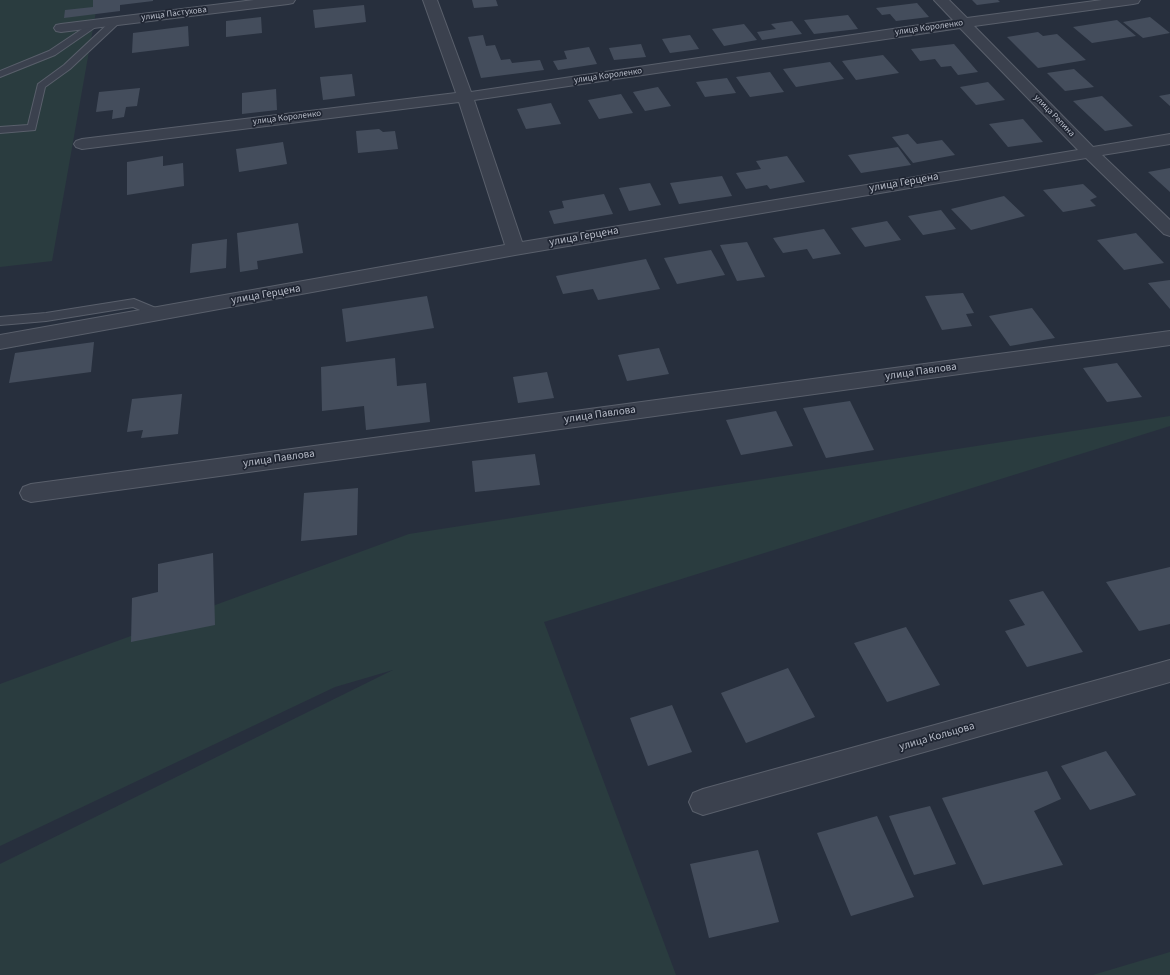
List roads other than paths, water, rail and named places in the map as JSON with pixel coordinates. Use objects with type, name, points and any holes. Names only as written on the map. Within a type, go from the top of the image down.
[{"type":"street","name":"улица Пастухова","points":[[61,28],[288,0]]},
{"type":"street","points":[[430,0],[465,96],[515,248]]},
{"type":"street","name":"улица Репина","points":[[941,0],[1089,152],[1170,230]]},
{"type":"street","name":"улица Короленко","points":[[82,144],[465,96],[963,23],[1133,0]]},
{"type":"street","name":"улица Герцена","points":[[0,342],[515,248],[1170,139]]},
{"type":"street","name":"улица Павлова","points":[[31,493],[1170,338]]},
{"type":"street","name":"улица Кольцова","points":[[704,802],[1170,671]]},
{"type":"lane","points":[[0,130],[32,128],[41,86],[67,67],[115,22]]},
{"type":"lane","points":[[0,74],[52,52],[94,24]]},
{"type":"lane","points":[[0,321],[46,317],[134,303],[159,314]]}]
